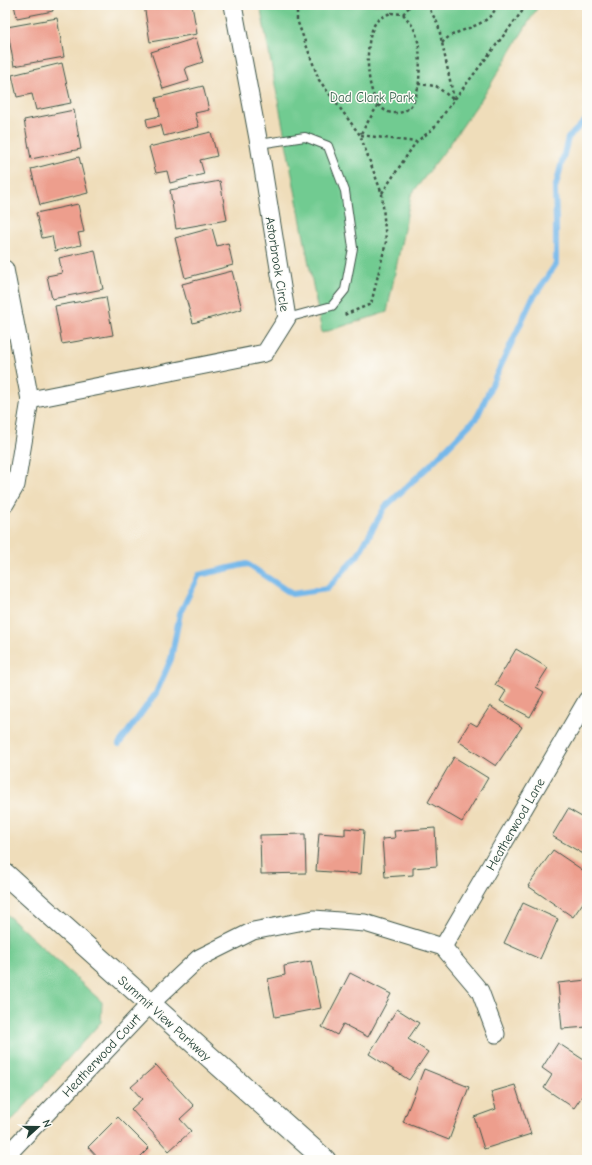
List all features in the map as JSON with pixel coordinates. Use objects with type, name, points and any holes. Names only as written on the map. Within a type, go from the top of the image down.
[{"type":"street","name":"Astorbrook Circle","points":[[30,400],[265,353],[287,318],[233,5]]},
{"type":"street","points":[[5,269],[30,400],[16,485],[5,504]]},
{"type":"street","name":"Heatherwood Lane","points":[[443,947],[587,700]]},
{"type":"street","name":"Summit View Parkway","points":[[5,874],[325,1160]]},
{"type":"street","name":"Heatherwood Court","points":[[5,1159],[9,1152],[150,1004],[199,958],[253,931],[314,919],[365,923],[443,947]]},
{"type":"street","points":[[443,947],[480,991],[496,1034]]},
{"type":"lane","points":[[258,144],[305,137],[328,146],[345,191],[353,248],[345,290],[332,306],[287,318]]},
{"type":"path","points":[[403,14],[411,5]]},
{"type":"path","points":[[427,5],[438,24],[454,100]]},
{"type":"path","points":[[442,43],[450,35],[474,27],[495,12],[497,5]]},
{"type":"path","points":[[382,194],[416,142],[433,129],[527,5]]},
{"type":"path","points":[[391,13],[403,14],[414,29],[420,51],[418,84],[417,94],[412,106],[400,113],[388,112],[378,105],[373,94],[368,71],[367,48],[373,27],[381,17],[391,13]]},
{"type":"path","points":[[418,84],[436,86],[454,100]]},
{"type":"path","points":[[378,105],[360,135],[416,142]]},
{"type":"green space","name":"Dad Clark Park","points":[[260,5],[539,5],[486,92],[450,144],[411,195],[387,312],[322,333]]},
{"type":"green space","points":[[5,913],[102,1002],[101,1022],[5,1128]]},
{"type":"building","points":[[14,5],[52,5],[53,11],[17,18]]},
{"type":"building","points":[[144,5],[192,5],[197,34],[150,42]]},
{"type":"building","points":[[57,18],[64,57],[14,66],[7,27]]},
{"type":"building","points":[[196,38],[203,62],[185,68],[189,81],[163,89],[151,52]]},
{"type":"building","points":[[62,63],[71,103],[36,110],[32,94],[17,97],[12,75]]},
{"type":"building","points":[[203,86],[209,110],[195,113],[199,127],[164,136],[161,125],[148,128],[146,119],[160,116],[156,98]]},
{"type":"building","points":[[74,110],[81,149],[31,159],[24,120]]},
{"type":"building","points":[[211,132],[217,156],[200,160],[204,174],[170,183],[167,171],[156,173],[149,147]]},
{"type":"building","points":[[79,157],[88,193],[40,205],[31,169]]},
{"type":"building","points":[[220,181],[227,220],[176,229],[170,190]]},
{"type":"building","points":[[78,204],[84,232],[78,233],[81,245],[55,251],[52,236],[42,238],[36,213]]},
{"type":"building","points":[[212,228],[217,246],[228,243],[233,265],[185,278],[175,238]]},
{"type":"building","points":[[95,250],[103,289],[52,299],[47,276],[62,273],[59,258]]},
{"type":"building","points":[[232,271],[242,309],[193,323],[182,284]]},
{"type":"building","points":[[106,297],[113,335],[62,344],[55,306]]},
{"type":"building","points":[[516,649],[548,668],[536,687],[544,692],[530,717],[500,701],[506,691],[495,685]]},
{"type":"building","points":[[490,706],[522,727],[496,766],[458,741],[470,722],[477,726]]},
{"type":"building","points":[[454,757],[488,778],[462,822],[428,802]]},
{"type":"building","points":[[568,809],[587,820],[587,856],[552,836]]},
{"type":"building","points":[[345,828],[364,830],[361,874],[316,871],[319,833],[345,835]]},
{"type":"building","points":[[435,828],[437,866],[413,868],[413,875],[385,877],[382,839],[395,838],[394,831]]},
{"type":"building","points":[[305,834],[306,873],[261,874],[260,835]]},
{"type":"building","points":[[553,850],[587,873],[587,897],[573,917],[528,886]]},
{"type":"building","points":[[523,903],[558,919],[540,959],[504,943]]},
{"type":"building","points":[[311,961],[321,1008],[275,1017],[268,979],[285,975],[284,966]]},
{"type":"building","points":[[350,973],[391,994],[368,1037],[343,1024],[337,1035],[322,1027]]},
{"type":"building","points":[[587,980],[587,1027],[562,1029],[558,983]]},
{"type":"building","points":[[397,1009],[419,1023],[408,1039],[428,1052],[409,1080],[369,1054]]},
{"type":"building","points":[[558,1043],[587,1062],[587,1089],[574,1108],[544,1088],[552,1075],[542,1068]]},
{"type":"building","points":[[156,1065],[194,1106],[180,1119],[191,1131],[169,1151],[131,1109],[142,1099],[131,1087]]},
{"type":"building","points":[[424,1069],[469,1087],[449,1140],[403,1122]]},
{"type":"building","points":[[515,1085],[531,1134],[484,1149],[474,1117],[496,1109],[491,1092]]},
{"type":"building","points":[[118,1117],[149,1148],[137,1160],[100,1160],[88,1147]]},
{"type":"waterway","points":[[119,744],[156,693],[171,659],[180,613],[199,575],[247,564],[292,594],[327,589],[358,555],[385,507],[429,466],[477,417],[531,301],[556,264],[555,189],[568,138],[587,119]]}]
